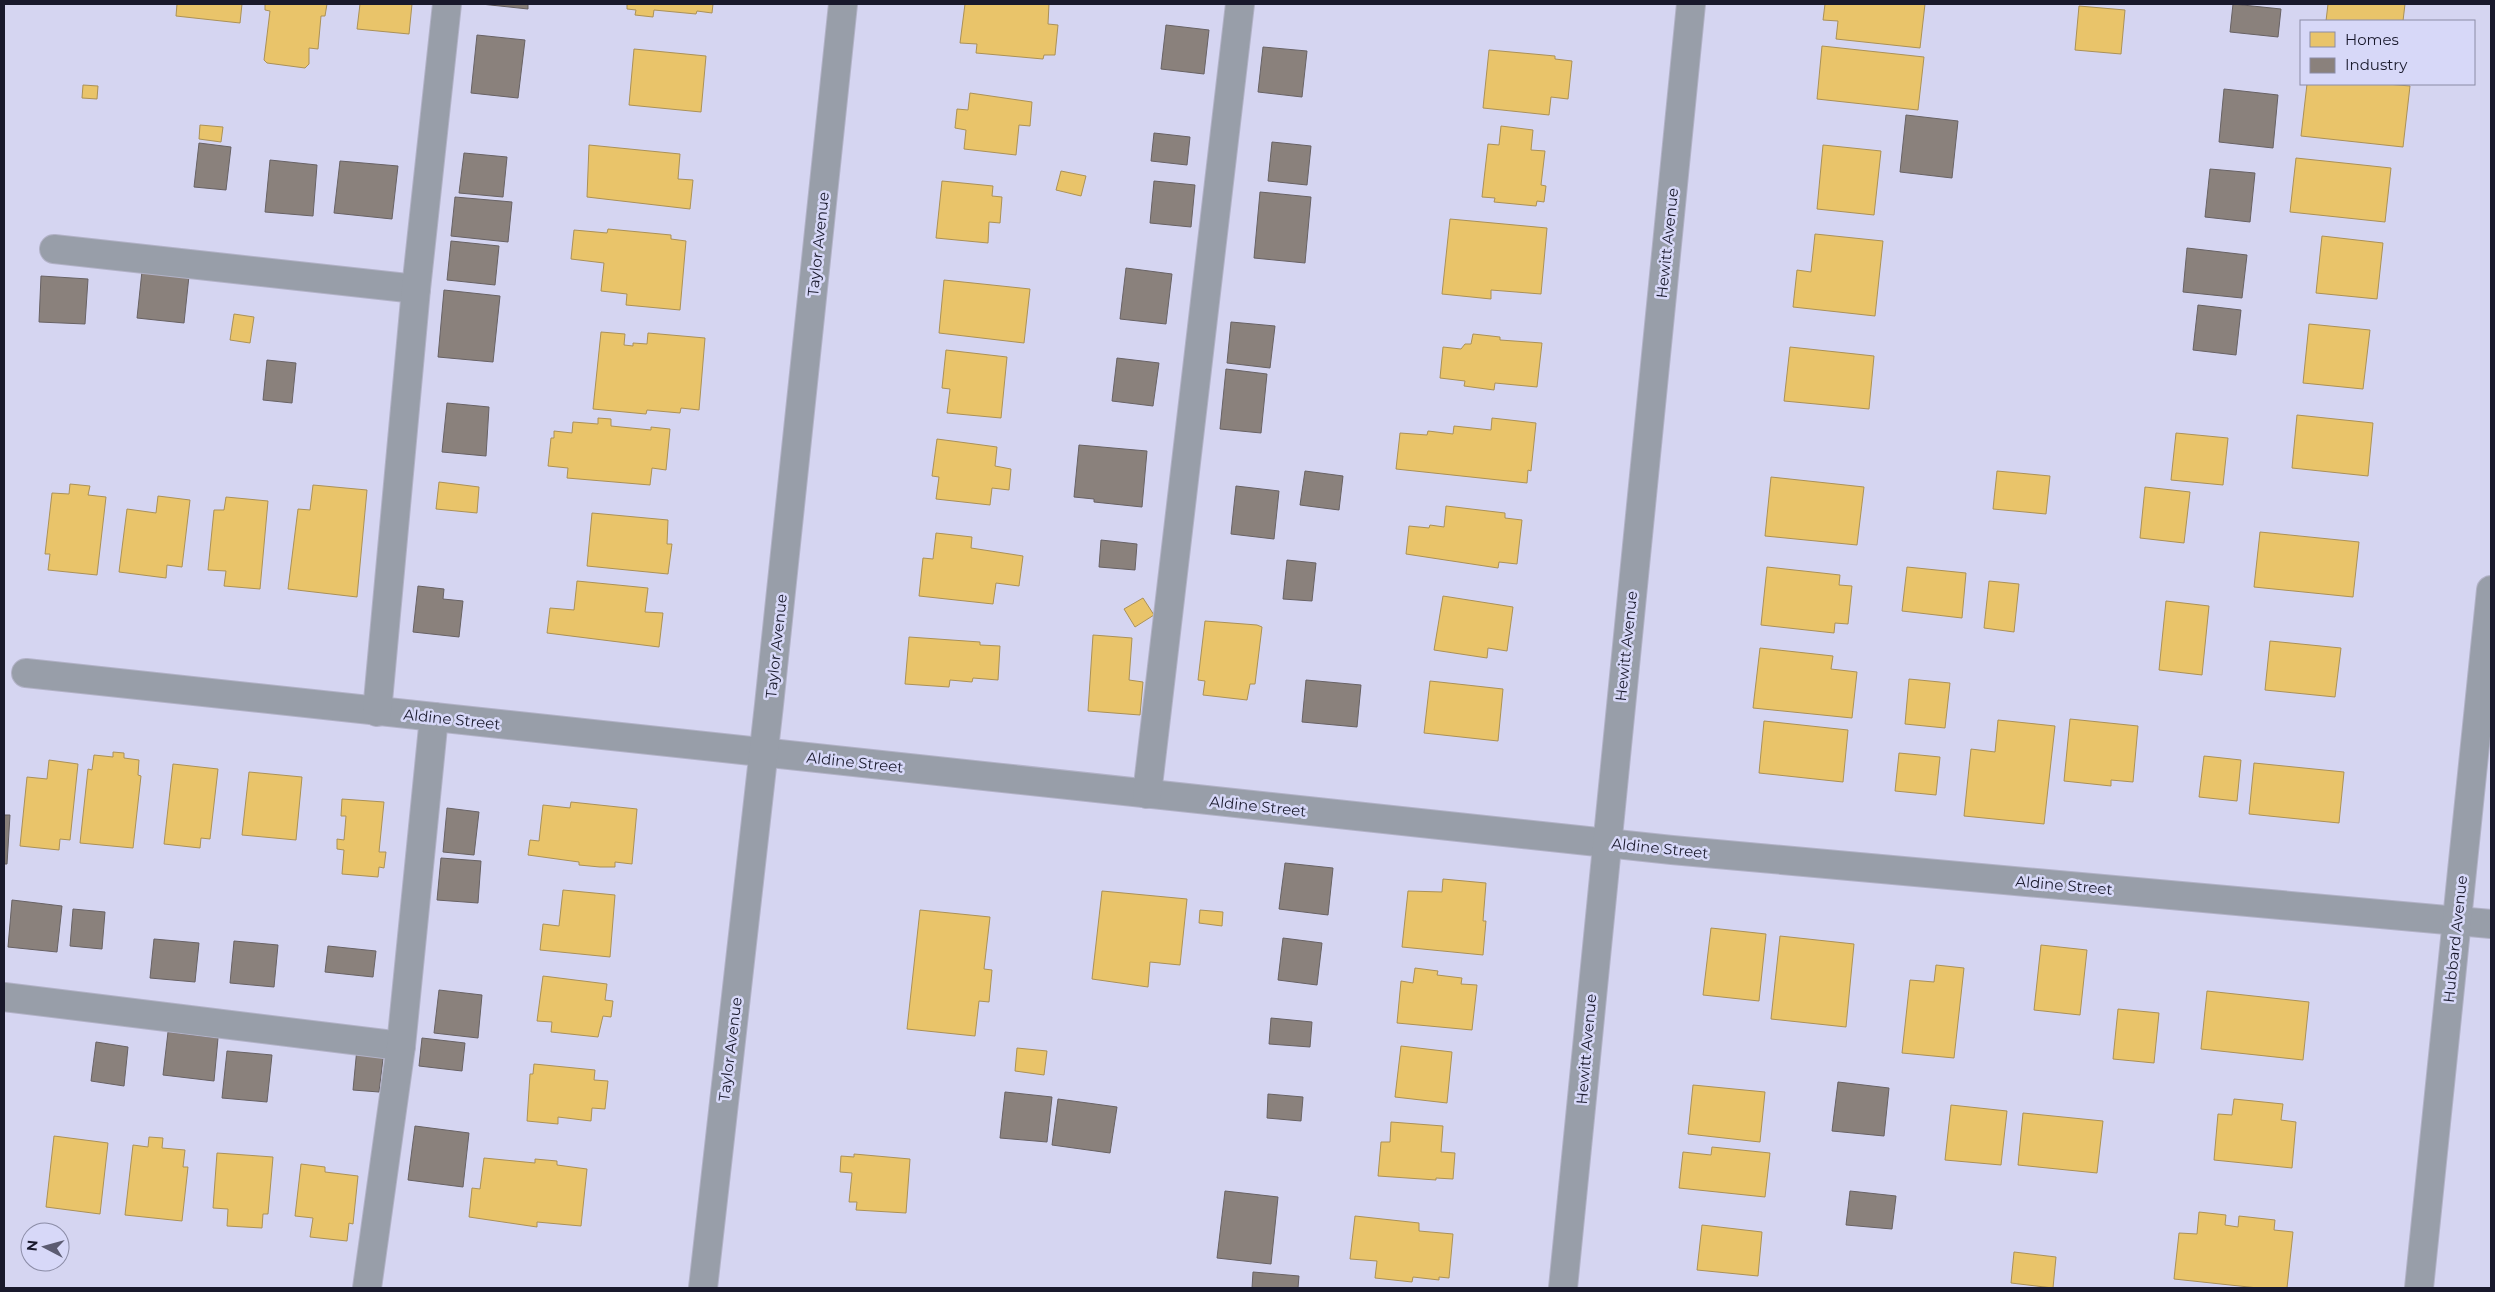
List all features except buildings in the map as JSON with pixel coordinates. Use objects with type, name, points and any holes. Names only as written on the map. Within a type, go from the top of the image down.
[{"type":"street","points":[[377,712],[416,289],[447,4]]},
{"type":"street","name":"Taylor Avenue","points":[[703,1288],[764,752],[843,4]]},
{"type":"street","points":[[1147,794],[1240,4]]},
{"type":"street","name":"Hewitt Avenue","points":[[1563,1288],[1691,4]]},
{"type":"street","points":[[54,249],[416,289]]},
{"type":"street","name":"Hubbard Avenue","points":[[2419,1288],[2491,590]]},
{"type":"street","name":"Aldine Street","points":[[26,673],[1606,843],[2491,924]]},
{"type":"street","points":[[367,1288],[401,1046],[434,717]]},
{"type":"street","points":[[4,997],[401,1046]]}]
